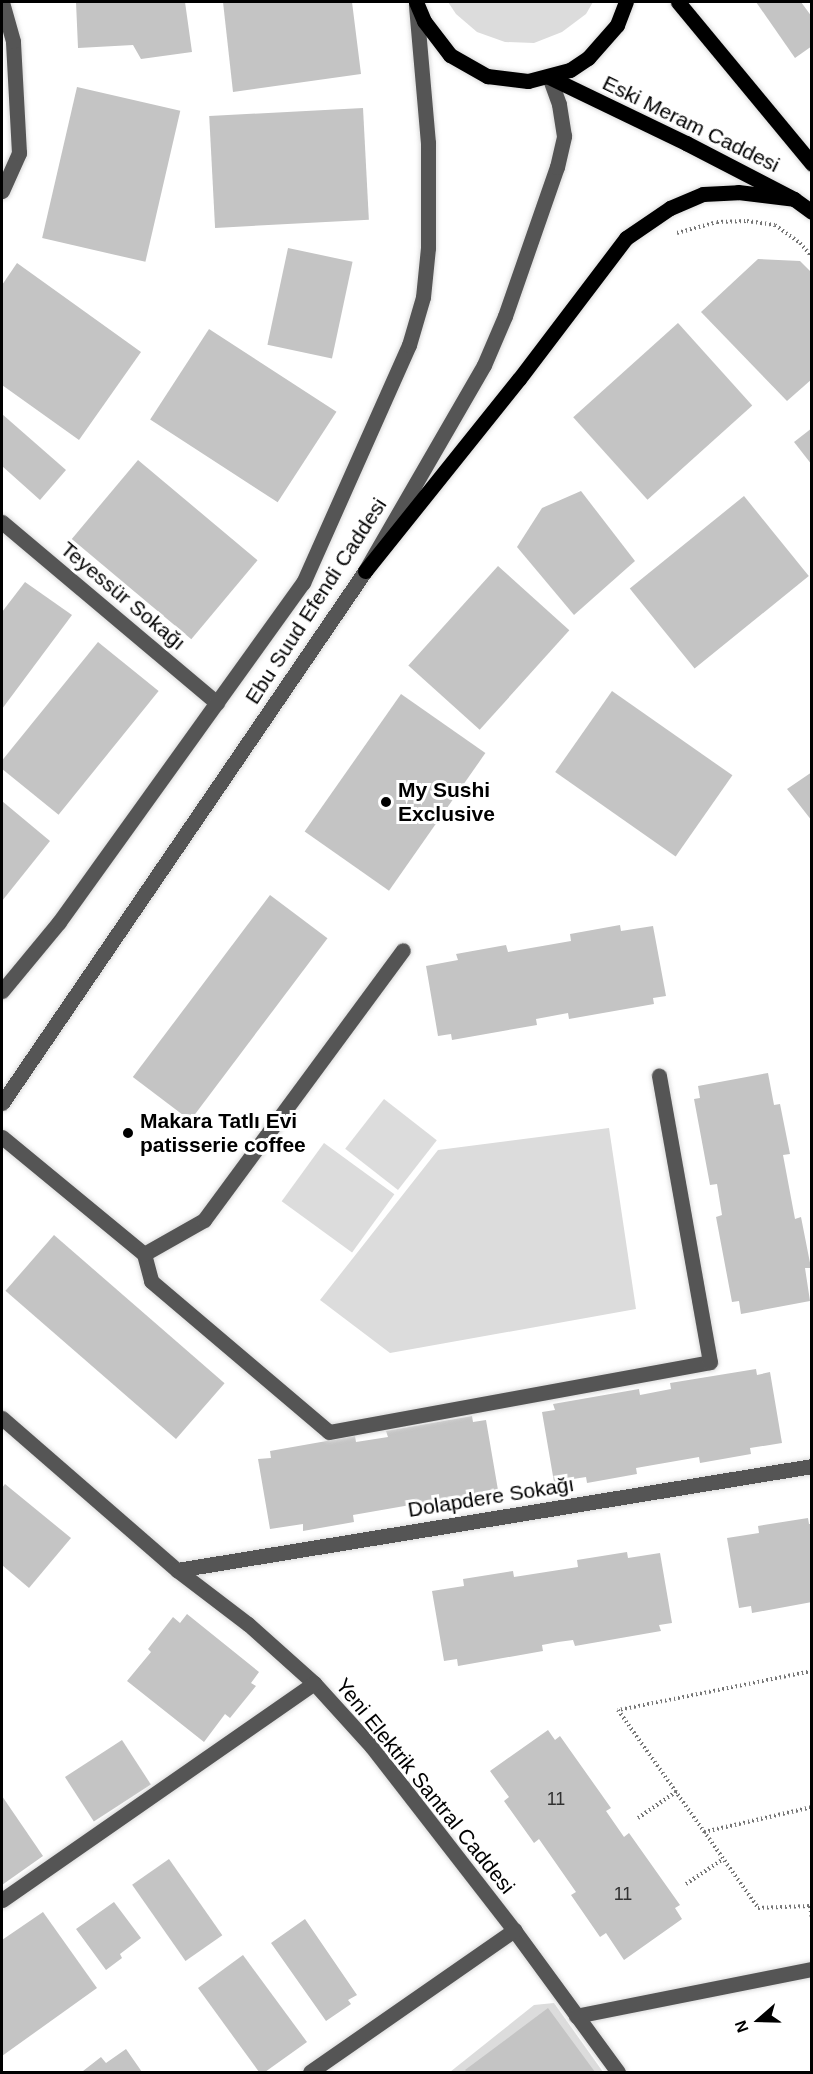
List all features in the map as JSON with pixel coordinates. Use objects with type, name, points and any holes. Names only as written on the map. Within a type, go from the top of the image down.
[{"type":"main road","points":[[416,2],[435,39],[450,55],[467,67],[486,76],[528,81],[549,77],[579,64],[604,43],[617,25],[626,2]]},
{"type":"main road","points":[[678,2],[812,164]]},
{"type":"main road","name":"Eski Meram Caddesi","points":[[549,77],[794,199],[812,212]]},
{"type":"main road","points":[[365,571],[519,379],[626,238],[670,208],[703,194],[738,192],[794,199]]},
{"type":"street","points":[[2,2],[13,41],[19,153],[2,191]]},
{"type":"street","name":"Ebu Suud Efendi Caddesi","points":[[2,991],[59,922],[303,583],[410,345],[423,297],[428,248],[428,143],[416,2]]},
{"type":"street","name":"Ebu Suud Efendi Caddesi","points":[[2,1103],[365,571],[484,365],[505,316],[557,167],[564,136],[559,104],[549,77]]},
{"type":"street","name":"Teyessür Sokağı","points":[[2,522],[217,703]]},
{"type":"street","points":[[144,1254],[204,1220],[403,950]]},
{"type":"street","points":[[2,1137],[144,1254],[151,1281],[329,1432],[710,1362],[659,1074]]},
{"type":"street","name":"Yeni Elektrik Santral Caddesi","points":[[2,1418],[177,1570],[248,1624],[314,1683],[372,1747],[514,1930],[618,2073]]},
{"type":"street","name":"Dolapdere Sokağı","points":[[177,1570],[812,1466]]},
{"type":"street","points":[[2,1900],[314,1683]]},
{"type":"street","points":[[310,2073],[514,1930]]},
{"type":"street","points":[[576,2016],[812,1968]]},
{"type":"path","points":[[673,235],[717,222],[747,221],[775,225],[800,243],[812,257]]},
{"type":"path","points":[[812,1671],[618,1710],[758,1908],[810,1906],[812,1919]]},
{"type":"path","points":[[638,1818],[677,1791]]},
{"type":"path","points":[[704,1832],[812,1807]]},
{"type":"path","points":[[686,1884],[723,1859]]},
{"type":"shaded area","points":[[448,2],[593,2],[586,14],[562,32],[534,43],[505,42],[477,32],[456,14]]},
{"type":"shaded area","points":[[384,1099],[437,1140],[398,1190],[345,1149]]},
{"type":"shaded area","points":[[609,1128],[636,1309],[390,1353],[320,1300],[438,1150]]},
{"type":"shaded area","points":[[324,1143],[394,1194],[352,1252],[282,1201]]},
{"type":"shaded area","points":[[554,2003],[603,2072],[450,2072],[534,2005]]},
{"type":"building","points":[[76,2],[185,2],[192,52],[141,59],[133,45],[78,48]]},
{"type":"building","points":[[223,2],[352,2],[361,74],[233,92]]},
{"type":"building","points":[[756,2],[801,2],[812,17],[812,46],[795,58]]},
{"type":"building","points":[[77,87],[180,111],[145,262],[42,238]]},
{"type":"building","points":[[363,108],[369,220],[215,228],[209,116]]},
{"type":"building","points":[[288,248],[353,262],[332,359],[267,345]]},
{"type":"building","points":[[758,259],[800,261],[812,273],[812,379],[787,401],[701,312]]},
{"type":"building","points":[[17,263],[141,352],[79,440],[2,385],[2,285]]},
{"type":"building","points":[[678,323],[752,405],[647,500],[573,417]]},
{"type":"building","points":[[209,329],[336,412],[278,502],[150,420]]},
{"type":"building","points":[[2,414],[66,470],[40,500],[2,466]]},
{"type":"building","points":[[812,428],[812,465],[794,442]]},
{"type":"building","points":[[138,460],[258,560],[191,639],[72,539]]},
{"type":"building","points":[[581,491],[635,561],[574,615],[517,547],[542,508]]},
{"type":"building","points":[[744,496],[809,576],[695,669],[630,589]]},
{"type":"building","points":[[498,566],[569,630],[480,730],[408,666]]},
{"type":"building","points":[[25,582],[72,615],[2,709],[2,612]]},
{"type":"building","points":[[98,642],[159,691],[59,815],[2,769],[2,761]]},
{"type":"building","points":[[612,691],[732,775],[676,856],[555,772]]},
{"type":"building","points":[[401,694],[485,753],[389,891],[305,832]]},
{"type":"building","points":[[812,772],[812,821],[787,789]]},
{"type":"building","points":[[2,801],[50,841],[2,901]]},
{"type":"building","points":[[270,895],[328,938],[190,1120],[133,1077]]},
{"type":"building","points":[[620,925],[621,931],[653,926],[666,996],[653,998],[654,1004],[569,1019],[568,1013],[536,1019],[537,1025],[452,1040],[451,1034],[438,1036],[426,966],[458,960],[456,954],[506,945],[508,952],[571,941],[570,934]]},
{"type":"building","points":[[768,1073],[774,1105],[780,1104],[790,1154],[783,1155],[795,1219],[801,1217],[811,1268],[805,1268],[810,1301],[741,1314],[739,1301],[732,1302],[716,1217],[722,1215],[717,1184],[710,1185],[694,1099],[700,1098],[698,1086]]},
{"type":"building","points":[[54,1235],[225,1383],[176,1439],[5,1291]]},
{"type":"building","points":[[756,1369],[757,1375],[770,1372],[782,1443],[750,1448],[751,1454],[700,1463],[699,1457],[636,1468],[637,1474],[587,1483],[586,1477],[554,1482],[542,1412],[555,1410],[553,1404],[639,1389],[640,1395],[671,1389],[670,1383]]},
{"type":"building","points":[[472,1416],[473,1422],[486,1420],[498,1490],[466,1495],[467,1502],[417,1511],[416,1504],[353,1515],[354,1522],[303,1531],[303,1524],[270,1529],[258,1459],[271,1458],[270,1451],[355,1436],[356,1442],[388,1437],[386,1431]]},
{"type":"building","points":[[5,1484],[71,1538],[29,1588],[2,1565],[2,1488]]},
{"type":"building","points":[[808,1518],[809,1524],[812,1524],[812,1602],[752,1613],[751,1606],[739,1608],[727,1538],[759,1533],[758,1526]]},
{"type":"building","points":[[627,1552],[628,1558],[660,1553],[672,1623],[659,1625],[661,1631],[575,1646],[573,1640],[558,1642],[542,1645],[543,1651],[458,1666],[457,1659],[444,1661],[432,1591],[464,1586],[463,1579],[513,1571],[514,1577],[578,1567],[577,1560]]},
{"type":"building","points":[[187,1614],[259,1672],[251,1683],[256,1686],[230,1718],[225,1714],[204,1742],[127,1681],[151,1652],[148,1649],[173,1617],[180,1623]]},
{"type":"building","points":[[548,1730],[555,1740],[560,1736],[611,1808],[606,1811],[624,1837],[629,1833],[680,1905],[675,1908],[682,1919],[624,1960],[606,1933],[600,1937],[571,1895],[576,1892],[539,1839],[534,1843],[504,1801],[509,1797],[490,1771]]},
{"type":"building","points":[[122,1740],[151,1784],[94,1821],[65,1777]]},
{"type":"building","points":[[2,1796],[43,1856],[2,1885]]},
{"type":"building","points":[[169,1859],[222,1935],[185,1961],[132,1885]]},
{"type":"building","points":[[114,1902],[141,1938],[120,1954],[122,1958],[106,1970],[76,1929]]},
{"type":"building","points":[[43,1912],[97,1988],[2,2056],[2,1940]]},
{"type":"building","points":[[305,1919],[357,1995],[348,2000],[351,2004],[326,2021],[271,1943]]},
{"type":"building","points":[[243,1955],[307,2042],[265,2072],[259,2072],[198,1988]]},
{"type":"building","points":[[548,2008],[595,2072],[467,2072],[465,2070]]},
{"type":"building","points":[[126,2049],[142,2072],[83,2071],[101,2057],[106,2063]]},
{"type":"place","name":"My Sushi Exclusive","points":[[386,802]]},
{"type":"place","name":"Makara Tatlı Evi patisserie coffee","points":[[128,1133]]}]
